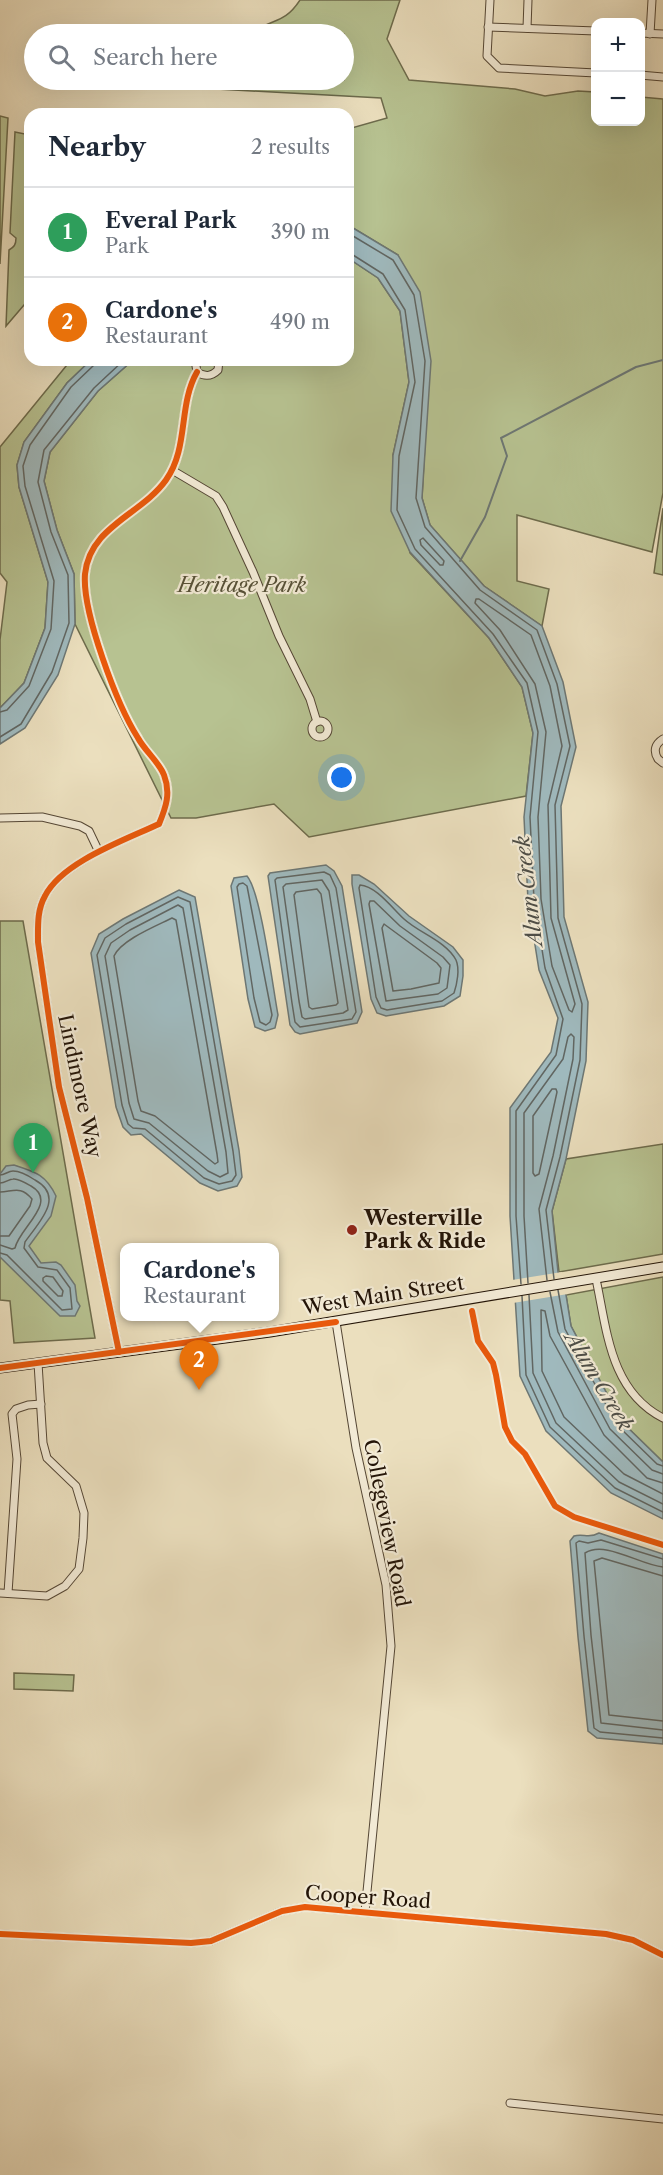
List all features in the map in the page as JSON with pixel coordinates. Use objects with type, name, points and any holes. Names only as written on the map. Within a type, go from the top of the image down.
[{"type":"main road","name":"West Main Street","points":[[0,1368],[336,1322],[663,1267]]},
{"type":"street","points":[[490,0],[487,56],[499,68],[591,73]]},
{"type":"street","points":[[527,28],[528,0]]},
{"type":"street","points":[[650,34],[652,0]]},
{"type":"street","points":[[488,27],[591,31]]},
{"type":"street","points":[[645,34],[663,34]]},
{"type":"street","points":[[645,75],[663,76]]},
{"type":"street","points":[[196,366],[198,372],[187,400],[181,445],[172,470],[216,496],[249,562],[279,636],[310,699],[317,722]]},
{"type":"street","points":[[198,372],[206,376],[215,373],[218,366]]},
{"type":"street","name":"Lindimore Way","points":[[119,1352],[89,1206],[59,1087],[38,942],[38,919],[44,897],[52,884],[69,868],[159,824],[166,807],[168,793],[164,774],[138,740],[113,686],[88,610],[85,572],[89,555],[97,541],[122,517],[161,487],[172,470]]},
{"type":"street","points":[[663,739],[658,743],[655,754],[663,763]]},
{"type":"street","points":[[2,821],[42,817],[80,826],[88,831],[99,852]]},
{"type":"street","points":[[596,1279],[607,1340],[620,1376],[632,1394],[663,1418]]},
{"type":"street","name":"Collegeview Road","points":[[336,1322],[356,1448],[386,1585],[391,1646],[365,1912]]},
{"type":"street","points":[[38,1363],[41,1404],[43,1443],[47,1458],[76,1486],[84,1513],[79,1569],[66,1586],[47,1596],[4,1593],[17,1460],[12,1414],[16,1409],[41,1404]]},
{"type":"street","name":"Cooper Road","points":[[0,1934],[190,1943],[211,1941],[282,1911],[305,1907],[606,1934],[633,1940],[663,1955]]},
{"type":"street","points":[[510,2103],[663,2119]]},
{"type":"green space","points":[[300,0],[400,0],[387,39],[409,80],[515,89],[545,96],[578,91],[591,92],[591,126],[645,126],[645,97],[663,99],[663,493],[652,552],[517,515],[517,581],[549,589],[542,626],[484,586],[430,525],[422,498],[425,443],[398,255],[354,229],[354,127],[387,118],[381,98],[234,90],[354,90],[354,24],[267,24],[288,14]]},
{"type":"green space","points":[[0,116],[8,118],[0,264]]},
{"type":"green space","points":[[15,132],[24,134],[24,305],[6,326],[9,250],[14,246],[16,240],[10,233]]},
{"type":"green space","name":"Heritage Park","points":[[354,262],[378,278],[400,311],[409,382],[393,455],[410,553],[489,638],[522,687],[533,733],[526,796],[309,837],[274,804],[196,818],[171,818],[75,624],[74,574],[57,530],[44,481],[50,452],[98,391],[126,366],[354,366]]},
{"type":"green space","points":[[66,366],[85,366],[67,383],[24,442],[17,465],[19,487],[48,582],[45,628],[24,683],[0,708],[0,640],[7,582],[0,573],[0,447]]},
{"type":"green space","points":[[663,508],[663,575],[654,573]]},
{"type":"green space","points":[[0,921],[23,921],[95,1338],[14,1343],[10,1301],[0,1300]]},
{"type":"green space","points":[[663,1144],[663,1254],[559,1272],[552,1211],[566,1159]]},
{"type":"green space","points":[[663,1277],[663,1462],[622,1422],[571,1326],[566,1295]]},
{"type":"green space","points":[[14,1673],[74,1675],[73,1691],[14,1689]]},
{"type":"water","name":"Alum Creek","points":[[354,229],[398,255],[420,292],[431,361],[422,498],[430,525],[484,586],[542,626],[563,682],[576,747],[561,806],[564,917],[588,1002],[586,1061],[566,1159],[552,1211],[558,1272],[566,1295],[571,1326],[622,1422],[663,1462],[663,1519],[611,1493],[546,1431],[520,1376],[510,1216],[510,1108],[551,1052],[558,1018],[539,970],[528,901],[524,817],[533,733],[522,687],[489,638],[410,552],[391,511],[393,455],[409,382],[400,311],[378,278],[354,262]]},
{"type":"water","points":[[85,366],[126,366],[98,391],[50,452],[44,481],[57,530],[74,574],[75,624],[58,675],[25,728],[0,744],[0,708],[24,683],[45,628],[48,582],[19,487],[17,465],[24,442],[67,383]]},
{"type":"water","points":[[326,865],[334,871],[342,886],[362,1012],[357,1023],[300,1034],[295,1032],[290,1025],[268,876],[270,873]]},
{"type":"water","points":[[352,875],[359,875],[374,884],[409,916],[453,947],[463,960],[460,996],[444,1006],[386,1016],[377,1013],[371,999]]},
{"type":"water","points":[[247,876],[262,920],[278,1015],[275,1028],[265,1031],[255,1027],[248,999],[231,886],[234,878]]},
{"type":"water","points":[[179,890],[195,897],[239,1150],[242,1177],[237,1186],[218,1191],[200,1183],[141,1134],[131,1135],[123,1127],[116,1107],[91,953],[99,934]]},
{"type":"water","points":[[14,1165],[40,1175],[56,1196],[51,1216],[29,1246],[41,1263],[56,1262],[61,1265],[75,1285],[80,1306],[75,1316],[60,1316],[0,1257],[0,1174],[6,1166]]},
{"type":"water","points":[[599,1533],[663,1554],[663,1744],[597,1738],[588,1731],[570,1541],[574,1536],[592,1536]]},
{"type":"pier","points":[[562,1272],[568,1294],[513,1303],[512,1280]]},
{"type":"waterway","points":[[460,561],[485,517],[507,456],[501,438],[636,367],[663,360]]},
{"type":"cycle path","points":[[119,1352],[87,1198],[59,1087],[38,942],[38,918],[45,896],[53,884],[65,873],[96,853],[159,824],[166,806],[167,788],[164,775],[130,723],[102,658],[89,611],[85,574],[96,544],[106,532],[156,492],[173,468],[181,440],[187,398],[197,372]]},
{"type":"cycle path","points":[[472,1311],[478,1341],[493,1363],[505,1427],[512,1441],[525,1454],[555,1506],[574,1517],[663,1545]]},
{"type":"cycle path","points":[[0,1368],[336,1322]]},
{"type":"cycle path","points":[[0,1934],[191,1943],[211,1941],[282,1911],[305,1907],[606,1934],[633,1940],[663,1955]]},
{"type":"place","name":"Everal Park","points":[[33,1173]]},
{"type":"place","name":"Westerville Park & Ride","points":[[352,1230]]},
{"type":"place","name":"Cardone's","points":[[199,1390]]}]
